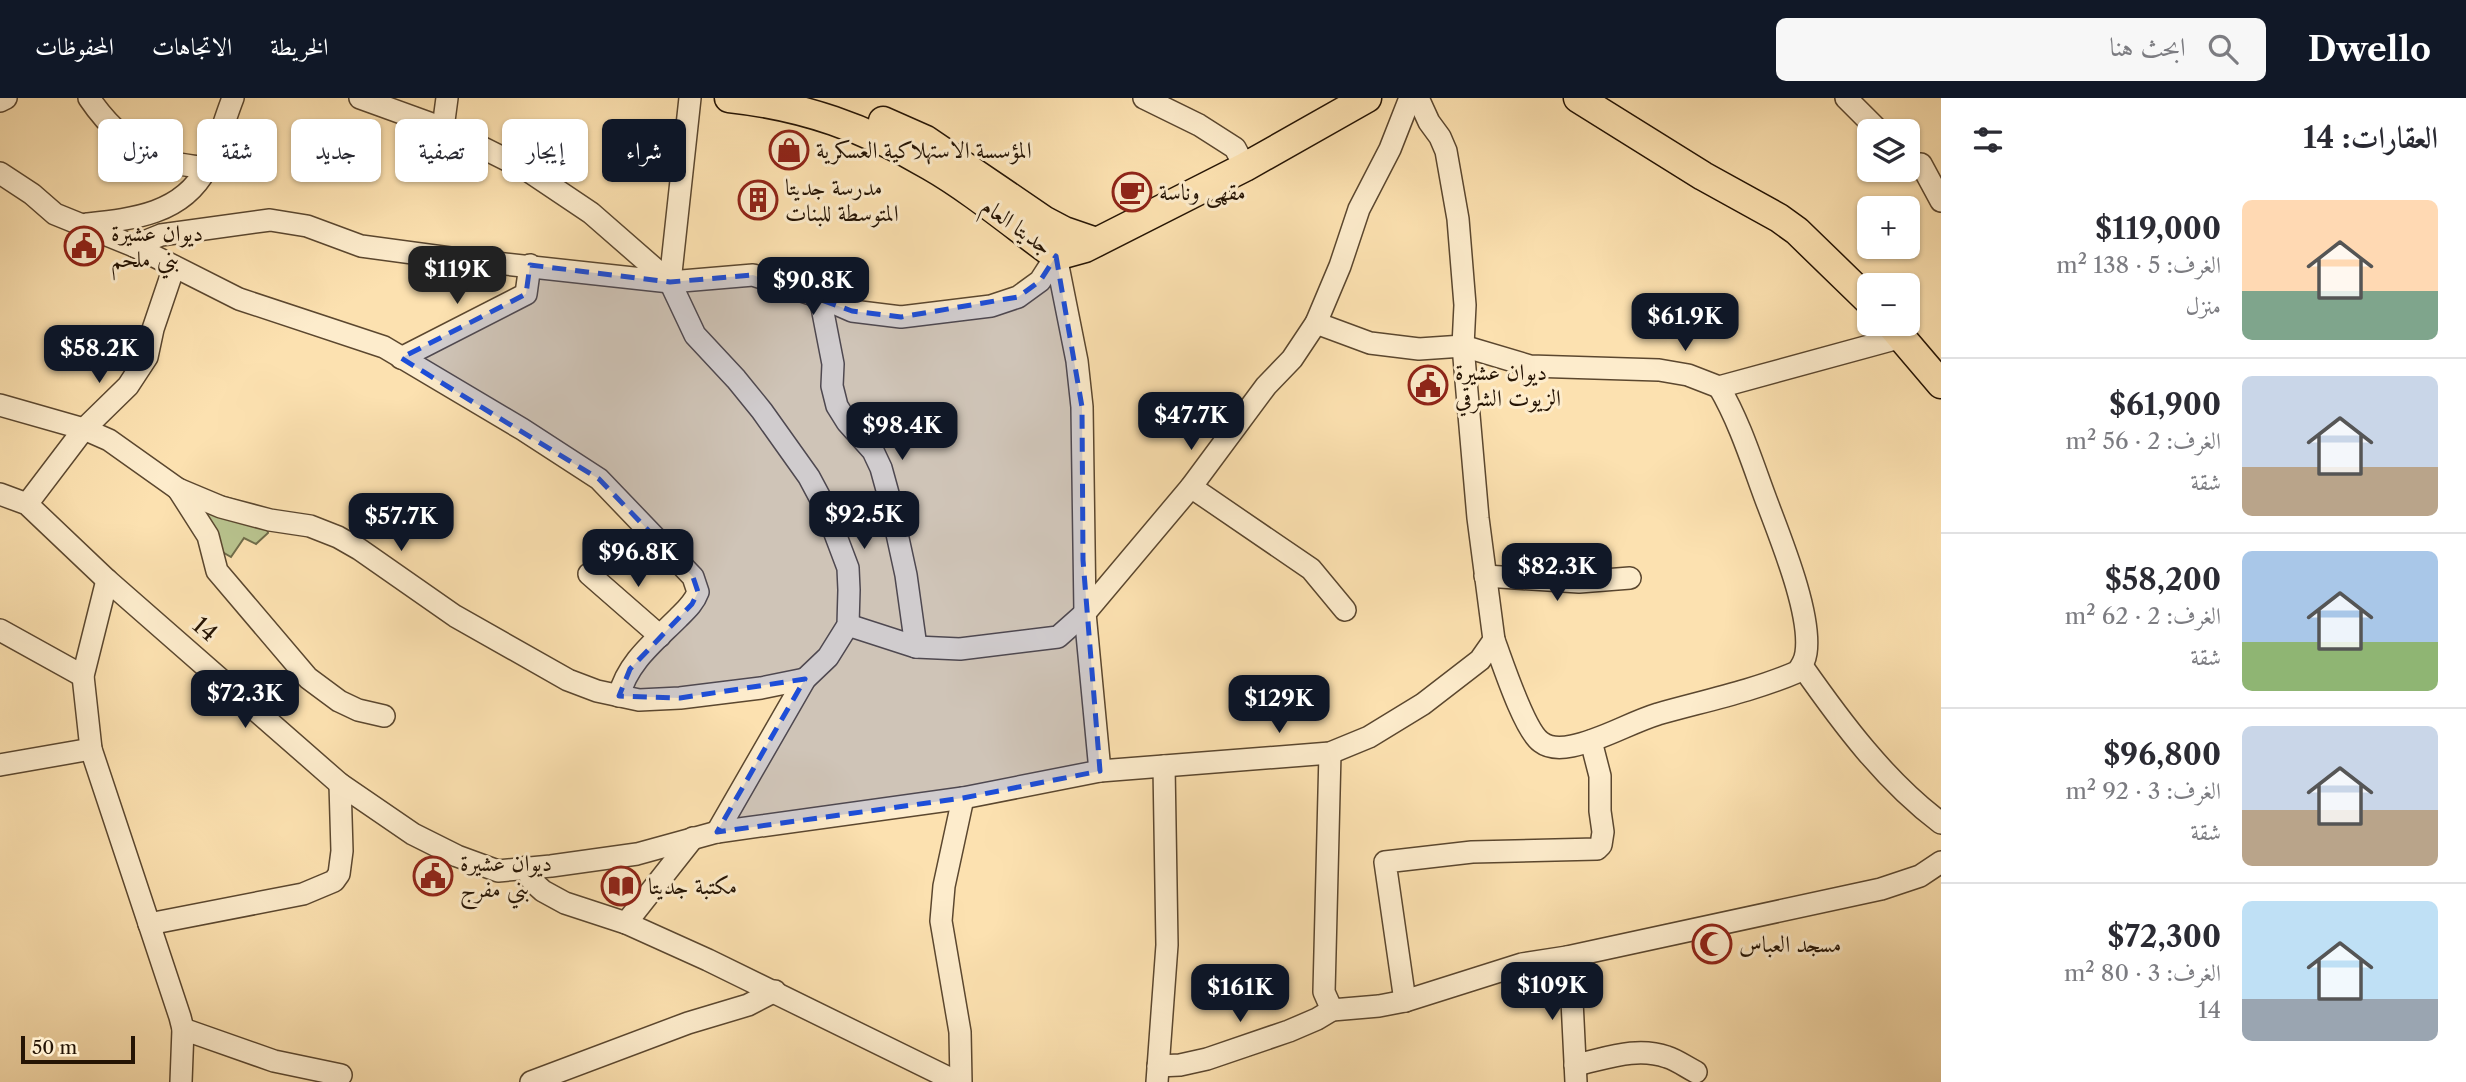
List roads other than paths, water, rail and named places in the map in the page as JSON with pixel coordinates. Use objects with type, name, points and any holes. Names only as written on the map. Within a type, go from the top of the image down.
[{"type":"main road","name":"جديتا العام","points":[[729,98],[802,110],[844,123],[889,143],[932,167],[1056,256],[1096,242]]},
{"type":"main road","name":"جديتا العام","points":[[820,98],[926,140],[1045,220],[1064,231],[1096,242]]},
{"type":"main road","points":[[1096,242],[1245,167],[1367,98]]},
{"type":"main road","points":[[1578,98],[1692,169],[1779,218],[1797,231],[1857,289]]},
{"type":"main road","points":[[1901,336],[1941,384]]},
{"type":"street","points":[[0,101],[6,98]]},
{"type":"street","points":[[89,98],[112,126],[151,154],[167,161],[197,166]]},
{"type":"street","points":[[225,119],[233,98]]},
{"type":"street","points":[[360,98],[418,119]]},
{"type":"street","points":[[444,119],[447,98]]},
{"type":"street","points":[[670,282],[690,98]]},
{"type":"street","points":[[1144,98],[1199,125],[1235,148],[1245,167]]},
{"type":"street","points":[[848,625],[916,647],[960,649],[1058,637],[1085,613],[1191,487],[1266,386],[1292,359],[1316,323],[1340,266],[1359,209],[1390,149],[1410,98]]},
{"type":"street","points":[[1418,98],[1443,144],[1453,179],[1465,305],[1463,346],[1485,576],[1494,640],[1527,722],[1539,742],[1563,748],[1591,741],[1656,715],[1787,676],[1797,672],[1802,666],[1806,652],[1801,604],[1787,556],[1740,429],[1719,387]]},
{"type":"street","points":[[1846,98],[1867,119]]},
{"type":"street","points":[[488,150],[527,170],[591,213],[670,282],[695,335],[754,401],[814,487],[836,533],[848,568],[848,625],[828,657],[805,679],[718,832]]},
{"type":"street","points":[[1923,162],[1941,201]]},
{"type":"street","points":[[0,173],[32,194],[55,214],[134,246],[239,299],[384,347],[522,429],[599,479],[693,577],[698,592],[630,669],[623,680],[619,696]]},
{"type":"street","points":[[85,225],[136,218],[157,212],[176,202],[197,182]]},
{"type":"street","points":[[134,246],[161,235],[270,220],[307,226],[362,246],[450,258],[670,282],[753,275],[820,297],[852,311],[901,317],[991,306],[1018,297],[1040,281],[1056,256]]},
{"type":"street","points":[[1056,256],[1077,361],[1082,407],[1085,613],[1100,771]]},
{"type":"street","points":[[401,358],[526,294],[530,265]]},
{"type":"street","points":[[27,504],[84,429],[128,386],[147,357],[174,267]]},
{"type":"street","points":[[820,297],[833,364],[832,386],[837,406],[847,422],[873,451],[881,468],[906,575],[916,647]]},
{"type":"street","points":[[1316,323],[1370,343],[1419,349],[1463,346],[1530,366],[1659,370],[1688,375],[1719,387],[1877,336]]},
{"type":"street","points":[[0,405],[84,429],[109,440],[178,489],[221,507],[325,531],[359,549],[455,616],[568,680],[639,700],[761,688],[805,679]]},
{"type":"street","points":[[1191,487],[1311,569],[1345,610]]},
{"type":"street","points":[[178,489],[208,536],[217,570],[308,677],[339,701],[358,710],[384,716]]},
{"type":"street","name":"14","points":[[0,494],[27,504],[107,580],[340,784],[413,834],[457,856],[498,871],[637,854],[718,832],[963,798],[1100,771],[1330,753],[1369,737],[1423,704],[1480,660],[1494,640]]},
{"type":"street","points":[[589,574],[660,636]]},
{"type":"street","points":[[1485,576],[1579,582],[1630,578]]},
{"type":"street","points":[[107,580],[83,676],[91,749],[183,1029],[185,1080]]},
{"type":"street","points":[[0,630],[83,676]]},
{"type":"street","points":[[1802,666],[1839,719],[1918,806],[1941,823]]},
{"type":"street","points":[[1405,1001],[1385,862],[1472,852],[1597,849],[1601,845],[1603,832],[1600,776],[1591,741]]},
{"type":"street","points":[[0,765],[91,749]]},
{"type":"street","points":[[1330,753],[1324,992],[1332,1010]]},
{"type":"street","points":[[1164,766],[1167,944],[1158,1074],[1289,1031],[1332,1010],[1405,1001],[1522,964],[1567,957],[1881,889],[1920,876],[1941,862]]},
{"type":"street","points":[[149,924],[303,894],[334,881],[339,874],[342,851],[340,784]]},
{"type":"street","points":[[526,867],[533,882],[565,903],[626,923],[775,991],[959,1082],[960,1032],[942,921],[944,886],[963,798]]},
{"type":"street","points":[[626,923],[693,838]]},
{"type":"street","points":[[1567,957],[1571,981],[1575,1074],[1620,1055],[1647,1052],[1668,1057],[1696,1072]]},
{"type":"street","points":[[531,1082],[688,1023],[748,1005],[775,991]]},
{"type":"street","points":[[183,1029],[274,1060],[341,1074]]},
{"type":"place","name":"المؤسسة الاستهلاكية العسكرية","points":[[789,150]]},
{"type":"place","name":"مقهى وناسة","points":[[1132,192]]},
{"type":"place","name":"مدرسة جديتا المتوسطة للبنات","points":[[758,200]]},
{"type":"place","name":"ديوان عشيرة بني ملحم","points":[[84,246]]},
{"type":"place","name":"ديوان عشيرة الزيوت الشرقي","points":[[1428,385]]},
{"type":"place","name":"ديوان عشيرة بني مفرج","points":[[433,876]]},
{"type":"place","name":"مكتبة جديتا","points":[[621,886]]},
{"type":"place","name":"مسجد العباس","points":[[1712,944]]}]
